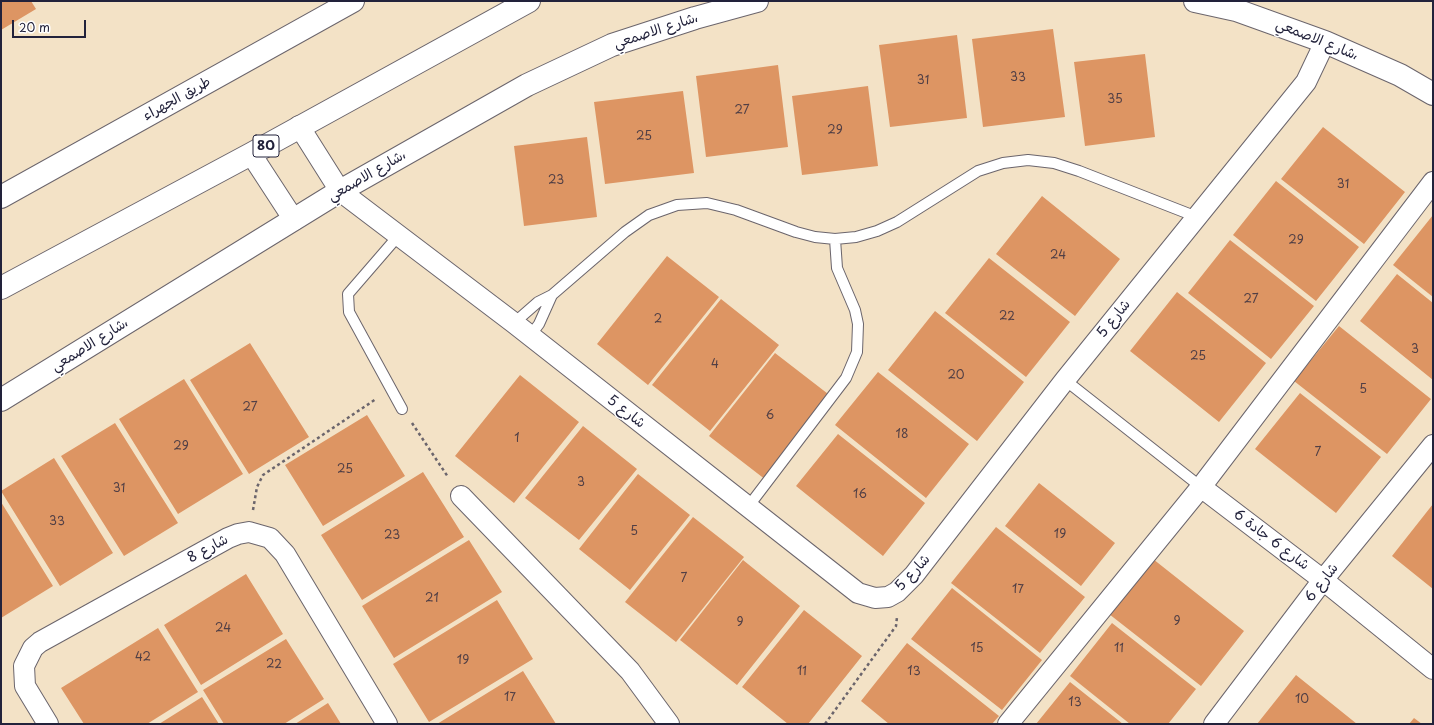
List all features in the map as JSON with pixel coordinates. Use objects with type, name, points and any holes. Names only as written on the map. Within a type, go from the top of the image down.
[{"type":"main road","name":"طريق الجهراء","points":[[1,196],[353,1]]},
{"type":"main road","name":"80","points":[[1,288],[251,154],[299,126],[529,1]]},
{"type":"main road","points":[[494,21],[541,1]]},
{"type":"main road","name":"شارع الاصمعي،","points":[[1,400],[340,191],[527,85],[612,45],[695,18],[756,1]]},
{"type":"main road","name":"شارع الاصمعي،","points":[[1195,1],[1236,10],[1325,42],[1400,75],[1433,94]]},
{"type":"street","name":"شارع 5","points":[[340,191],[514,323],[858,593],[875,598],[888,597],[897,592],[914,574],[1066,380],[1306,82],[1325,42]]},
{"type":"street","points":[[299,126],[340,191]]},
{"type":"street","points":[[251,154],[294,220]]},
{"type":"street","points":[[1008,724],[1201,486],[1433,182]]},
{"type":"street","name":"شارع 6","points":[[1214,724],[1324,580],[1433,446]]},
{"type":"street","name":"شارع 6 جادة 6","points":[[1201,486],[1324,580],[1433,669]]},
{"type":"street","points":[[461,496],[630,671],[669,724]]},
{"type":"street","points":[[249,532],[270,538],[285,554],[387,724]]},
{"type":"street","name":"شارع 8","points":[[48,724],[25,686],[24,666],[33,648],[40,642],[228,538],[249,532]]},
{"type":"lane","points":[[514,323],[538,302],[552,295],[624,232],[649,215],[677,205],[707,203],[736,210],[796,232],[815,237],[856,237],[877,231],[897,222],[978,171],[1003,163],[1028,160],[1054,163],[1079,171],[1197,217]]},
{"type":"lane","points":[[398,235],[348,294],[349,312],[402,409]]},
{"type":"lane","points":[[748,507],[846,378],[857,352],[858,324],[855,310],[837,268],[835,238]]},
{"type":"lane","points":[[530,336],[540,324],[552,295]]},
{"type":"lane","points":[[1066,380],[1201,486]]},
{"type":"path","points":[[249,532],[257,487],[263,475],[391,389]]},
{"type":"path","points":[[402,409],[461,496]]},
{"type":"path","points":[[825,724],[896,626],[897,614],[888,597]]},
{"type":"building","points":[[1,1],[31,1],[36,9],[1,30]]},
{"type":"building","points":[[1053,29],[1065,117],[983,127],[972,39]]},
{"type":"building","points":[[957,35],[967,118],[890,127],[879,45]]},
{"type":"building","points":[[1145,54],[1155,137],[1085,146],[1074,62]]},
{"type":"building","points":[[778,65],[788,147],[706,157],[696,76]]},
{"type":"building","points":[[868,86],[878,166],[802,175],[792,96]]},
{"type":"building","points":[[683,91],[694,173],[605,184],[594,102]]},
{"type":"building","points":[[1323,127],[1405,192],[1364,244],[1281,179]]},
{"type":"building","points":[[587,137],[597,217],[524,226],[514,146]]},
{"type":"building","points":[[1276,181],[1359,247],[1316,301],[1233,235]]},
{"type":"building","points":[[1042,196],[1120,259],[1075,316],[996,254]]},
{"type":"building","points":[[1433,215],[1433,297],[1393,265]]},
{"type":"building","points":[[1230,240],[1314,306],[1271,359],[1188,293]]},
{"type":"building","points":[[667,256],[719,297],[648,385],[597,344]]},
{"type":"building","points":[[989,258],[1070,322],[1026,377],[945,313]]},
{"type":"building","points":[[1397,274],[1433,303],[1433,380],[1360,321]]},
{"type":"building","points":[[1177,292],[1266,363],[1219,422],[1130,351]]},
{"type":"building","points":[[721,299],[779,345],[710,431],[652,385]]},
{"type":"building","points":[[935,311],[1024,382],[977,441],[888,370]]},
{"type":"building","points":[[1339,326],[1431,399],[1387,454],[1294,381]]},
{"type":"building","points":[[250,343],[309,437],[249,474],[190,380]]},
{"type":"building","points":[[775,353],[832,397],[766,480],[709,436]]},
{"type":"building","points":[[878,372],[969,444],[926,498],[835,425]]},
{"type":"building","points":[[520,375],[579,422],[514,503],[455,456]]},
{"type":"building","points":[[184,379],[243,474],[178,514],[119,419]]},
{"type":"building","points":[[1300,393],[1381,457],[1336,513],[1255,449]]},
{"type":"building","points":[[367,415],[405,476],[323,526],[285,465]]},
{"type":"building","points":[[115,423],[178,523],[124,556],[61,456]]},
{"type":"building","points":[[583,426],[637,469],[579,540],[525,498]]},
{"type":"building","points":[[838,434],[925,503],[883,556],[796,486]]},
{"type":"building","points":[[54,458],[113,553],[60,586],[1,491]]},
{"type":"building","points":[[423,472],[464,537],[362,600],[321,535]]},
{"type":"building","points":[[638,474],[690,515],[630,590],[579,549]]},
{"type":"building","points":[[1039,483],[1115,543],[1081,586],[1005,526]]},
{"type":"building","points":[[1,502],[53,586],[1,618]]},
{"type":"building","points":[[1433,504],[1433,589],[1392,556]]},
{"type":"building","points":[[693,517],[744,557],[676,642],[625,602]]},
{"type":"building","points":[[996,527],[1085,597],[1040,653],[951,583]]},
{"type":"building","points":[[469,540],[502,592],[394,658],[362,606]]},
{"type":"building","points":[[1153,559],[1244,631],[1201,686],[1109,614]]},
{"type":"building","points":[[743,560],[800,606],[737,685],[680,640]]},
{"type":"building","points":[[246,574],[283,634],[201,685],[164,625]]},
{"type":"building","points":[[952,588],[1042,660],[1002,710],[911,639]]},
{"type":"building","points":[[497,600],[533,659],[429,722],[393,664]]},
{"type":"building","points":[[804,610],[862,656],[808,724],[788,724],[742,687]]},
{"type":"building","points":[[1112,623],[1196,689],[1168,724],[1130,724],[1070,676]]},
{"type":"building","points":[[158,628],[198,692],[147,724],[84,724],[61,688]]},
{"type":"building","points":[[286,639],[324,699],[284,724],[224,724],[203,690]]},
{"type":"building","points":[[907,643],[999,716],[992,724],[889,724],[861,701]]},
{"type":"building","points":[[523,671],[556,724],[437,724]]},
{"type":"building","points":[[1296,675],[1357,724],[1257,724]]},
{"type":"building","points":[[1070,682],[1123,724],[1036,724]]},
{"type":"building","points":[[202,697],[219,724],[159,724]]},
{"type":"building","points":[[328,703],[341,724],[295,724]]},
{"type":"building","points":[[1414,718],[1422,724],[1409,724]]}]
